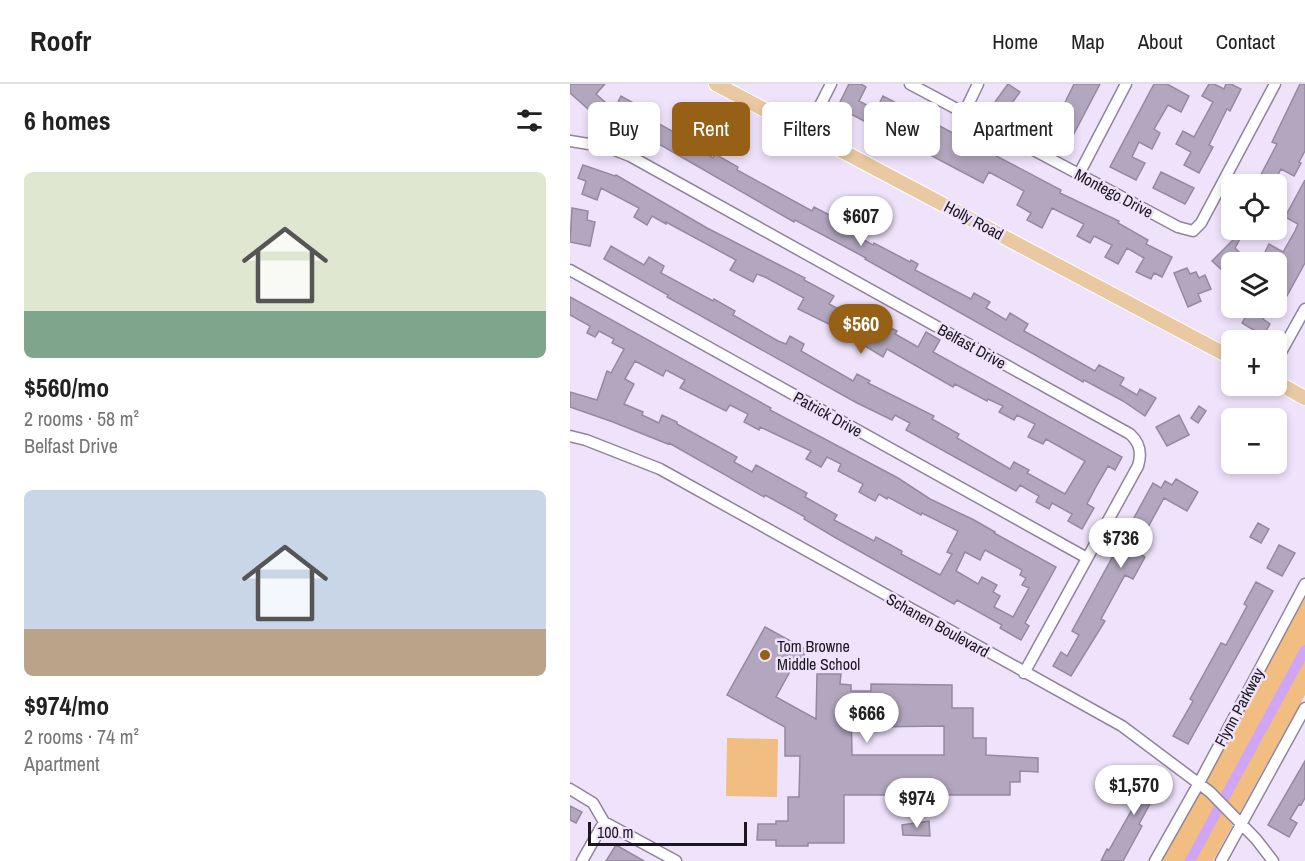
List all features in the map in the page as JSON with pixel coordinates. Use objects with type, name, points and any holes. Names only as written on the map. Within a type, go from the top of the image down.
[{"type":"main road","name":"Holly Road","points":[[716,84],[762,108]]},
{"type":"main road","name":"Holly Road","points":[[852,155],[1221,352]]},
{"type":"main road","points":[[1287,388],[1305,398]]},
{"type":"street","points":[[822,102],[831,84]]},
{"type":"street","name":"Montego Drive","points":[[910,84],[952,107]]},
{"type":"street","points":[[969,102],[978,84]]},
{"type":"street","points":[[1079,174],[1126,84]]},
{"type":"street","name":"Montego Drive","points":[[1045,156],[1178,227],[1193,231],[1201,223],[1275,84]]},
{"type":"street","name":"Belfast Drive","points":[[570,141],[607,147],[630,156],[1130,434],[1136,440],[1140,449],[1138,466],[1024,673]]},
{"type":"street","name":"Patrick Drive","points":[[570,270],[1087,558]]},
{"type":"street","points":[[1287,341],[1305,309]]},
{"type":"street","name":"Schanen Boulevard","points":[[570,436],[660,469],[1122,726],[1210,792],[1256,839],[1273,861]]},
{"type":"street","name":"Flynn Parkway","points":[[1155,861],[1305,584]]},
{"type":"street","points":[[1221,861],[1305,708]]},
{"type":"street","points":[[570,789],[592,803],[604,822],[676,861]]},
{"type":"street","points":[[582,861],[604,822]]},
{"type":"shaded area","points":[[1305,595],[1305,695],[1213,861],[1157,861]]},
{"type":"shaded area","points":[[727,738],[778,739],[777,797],[726,796]]},
{"type":"building","points":[[570,84],[605,84],[596,94],[605,102],[588,102],[588,109],[570,93]]},
{"type":"building","points":[[849,84],[861,84],[866,87],[859,101],[864,104],[864,121],[852,115],[852,102],[840,102]]},
{"type":"building","points":[[1008,84],[1020,92],[1013,102],[995,102]]},
{"type":"building","points":[[1074,84],[1100,84],[1074,134],[1074,102],[1065,102]]},
{"type":"building","points":[[1154,84],[1167,84],[1189,96],[1181,112],[1168,105],[1154,129],[1160,133],[1152,149],[1139,142],[1132,157],[1145,163],[1136,180],[1110,167]]},
{"type":"building","points":[[1209,84],[1224,89],[1226,84],[1231,84],[1241,89],[1230,111],[1227,109],[1209,145],[1213,147],[1199,173],[1184,165],[1191,152],[1176,144],[1183,131],[1194,137],[1213,102],[1202,96]]},
{"type":"building","points":[[1300,84],[1305,84],[1305,151],[1294,176],[1281,169],[1278,174],[1261,174],[1277,144],[1272,142]]},
{"type":"building","points":[[621,96],[632,102],[618,102]]},
{"type":"building","points":[[883,96],[894,102],[880,102]]},
{"type":"building","points":[[660,124],[672,131],[672,152],[660,145]]},
{"type":"building","points":[[940,126],[952,132],[952,156],[997,156],[1061,190],[1060,193],[1119,221],[1118,223],[1148,240],[1146,244],[1172,257],[1162,277],[1154,273],[1151,279],[1136,272],[1144,258],[1127,248],[1118,264],[1105,257],[1112,245],[1094,236],[1090,243],[1077,236],[1084,224],[1052,208],[1042,228],[1027,220],[1031,213],[1017,205],[1024,191],[989,172],[983,183],[932,156],[940,156]]},
{"type":"building","points":[[680,156],[713,158],[719,156],[738,167],[737,170],[812,211],[814,207],[857,228],[853,234],[918,264],[915,270],[971,299],[974,293],[990,302],[986,308],[1006,320],[1010,313],[1028,324],[1024,331],[1095,371],[1099,365],[1124,378],[1120,385],[1137,395],[1140,389],[1156,398],[1145,416],[1123,401],[1084,380],[1083,382],[866,258],[795,220],[794,222]]},
{"type":"building","points":[[583,165],[616,175],[707,228],[805,278],[804,280],[834,296],[829,304],[844,312],[848,305],[897,331],[895,334],[918,347],[926,332],[940,340],[933,352],[1122,457],[1115,470],[1108,466],[1097,485],[1087,504],[1094,508],[1082,529],[1068,521],[1072,514],[1052,503],[1049,509],[1036,502],[1039,496],[1020,485],[1016,491],[906,430],[910,423],[895,415],[892,420],[857,403],[667,297],[668,295],[604,259],[611,246],[644,265],[649,257],[664,266],[661,273],[735,311],[733,315],[778,341],[786,344],[790,336],[804,344],[801,351],[853,381],[857,374],[870,381],[868,383],[934,416],[932,419],[959,434],[957,438],[1010,469],[1014,462],[1029,470],[1027,473],[1065,494],[1085,461],[1046,439],[1043,444],[1028,437],[1035,424],[1017,415],[1014,420],[999,412],[1003,406],[988,399],[987,401],[955,384],[953,387],[887,349],[883,357],[860,343],[865,333],[846,323],[841,330],[798,309],[804,298],[765,277],[757,274],[753,282],[730,270],[736,260],[666,222],[666,224],[652,216],[647,225],[634,217],[639,208],[601,188],[597,200],[582,194],[586,181],[578,178]]},
{"type":"building","points":[[1161,172],[1194,188],[1185,204],[1153,188]]},
{"type":"building","points":[[1305,180],[1305,263],[1287,296],[1287,252],[1283,252],[1298,224],[1287,218],[1287,213]]},
{"type":"building","points":[[572,208],[588,211],[587,220],[595,222],[590,246],[570,242]]},
{"type":"building","points":[[1233,240],[1239,240],[1235,248],[1239,252],[1221,252]]},
{"type":"building","points":[[1269,244],[1283,252],[1265,252]]},
{"type":"building","points":[[1221,252],[1221,269],[1212,261]]},
{"type":"building","points":[[1187,268],[1190,274],[1196,272],[1199,278],[1205,275],[1211,289],[1198,294],[1201,301],[1188,307],[1174,273]]},
{"type":"building","points":[[570,297],[1056,567],[1025,623],[1029,626],[1021,640],[1000,628],[1002,625],[957,600],[954,604],[836,538],[804,519],[805,517],[765,495],[764,497],[669,443],[570,407],[570,392],[597,400],[607,371],[611,373],[624,349],[612,343],[614,339],[599,331],[595,337],[587,333],[590,326],[570,315]],"holes":[[[635,361],[663,376],[666,370],[685,380],[680,388],[726,411],[730,405],[748,414],[744,422],[811,451],[806,459],[821,467],[827,457],[841,464],[838,471],[863,484],[859,492],[875,501],[879,494],[887,499],[888,497],[958,531],[947,552],[952,554],[940,575],[901,554],[902,551],[876,537],[874,541],[834,520],[837,515],[805,497],[807,493],[756,465],[752,472],[734,462],[737,457],[677,422],[662,415],[659,423],[642,415],[643,412],[624,404],[634,384],[625,379]],[[985,550],[1022,570],[1020,575],[1026,578],[1022,585],[1029,588],[1013,617],[994,607],[1000,596],[993,592],[997,585],[982,577],[978,584],[956,571],[965,552],[980,560]]]},
{"type":"building","points":[[1245,318],[1264,318],[1270,324],[1266,330],[1253,330],[1242,323]]},
{"type":"building","points":[[1199,406],[1206,411],[1198,423],[1191,418]]},
{"type":"building","points":[[1179,415],[1189,435],[1167,446],[1156,427]]},
{"type":"building","points":[[1176,479],[1198,492],[1187,511],[1164,498],[1135,551],[1145,557],[1133,579],[1125,575],[1101,619],[1105,621],[1071,676],[1053,666],[1061,652],[1067,656],[1079,635],[1072,631],[1153,483],[1161,488],[1165,481],[1172,485]]},
{"type":"building","points":[[1258,523],[1269,529],[1261,543],[1250,537]]},
{"type":"building","points":[[1279,545],[1295,553],[1282,576],[1267,568]]},
{"type":"building","points":[[1256,582],[1273,591],[1188,744],[1173,736],[1193,701],[1190,699],[1221,643],[1226,645],[1247,606],[1244,604]]},
{"type":"building","points":[[765,627],[807,650],[796,670],[792,668],[776,697],[816,719],[817,674],[841,674],[840,684],[851,685],[851,691],[871,691],[871,684],[952,685],[952,708],[973,708],[973,738],[986,738],[986,755],[1038,758],[1038,772],[1020,771],[1020,782],[1010,782],[1010,795],[844,795],[844,843],[776,846],[776,840],[757,840],[758,824],[788,821],[788,797],[799,797],[800,756],[785,756],[785,727],[727,695]],"holes":[[[851,704],[870,705],[870,727],[944,726],[944,755],[852,755]]]},
{"type":"building","points":[[1305,761],[1305,798],[1290,819],[1297,823],[1289,837],[1268,825]]},
{"type":"building","points":[[1137,768],[1162,782],[1139,824],[1142,826],[1123,861],[1101,861],[1134,806],[1131,804],[1140,787],[1130,781]]},
{"type":"building","points":[[570,806],[582,812],[576,823],[570,820]]},
{"type":"building","points":[[929,821],[930,836],[903,835],[902,825]]},
{"type":"building","points":[[616,845],[644,861],[606,861]]},
{"type":"waterway","points":[[1190,861],[1305,650]]},
{"type":"place","name":"Tom Browne Middle School","points":[[765,655]]}]
